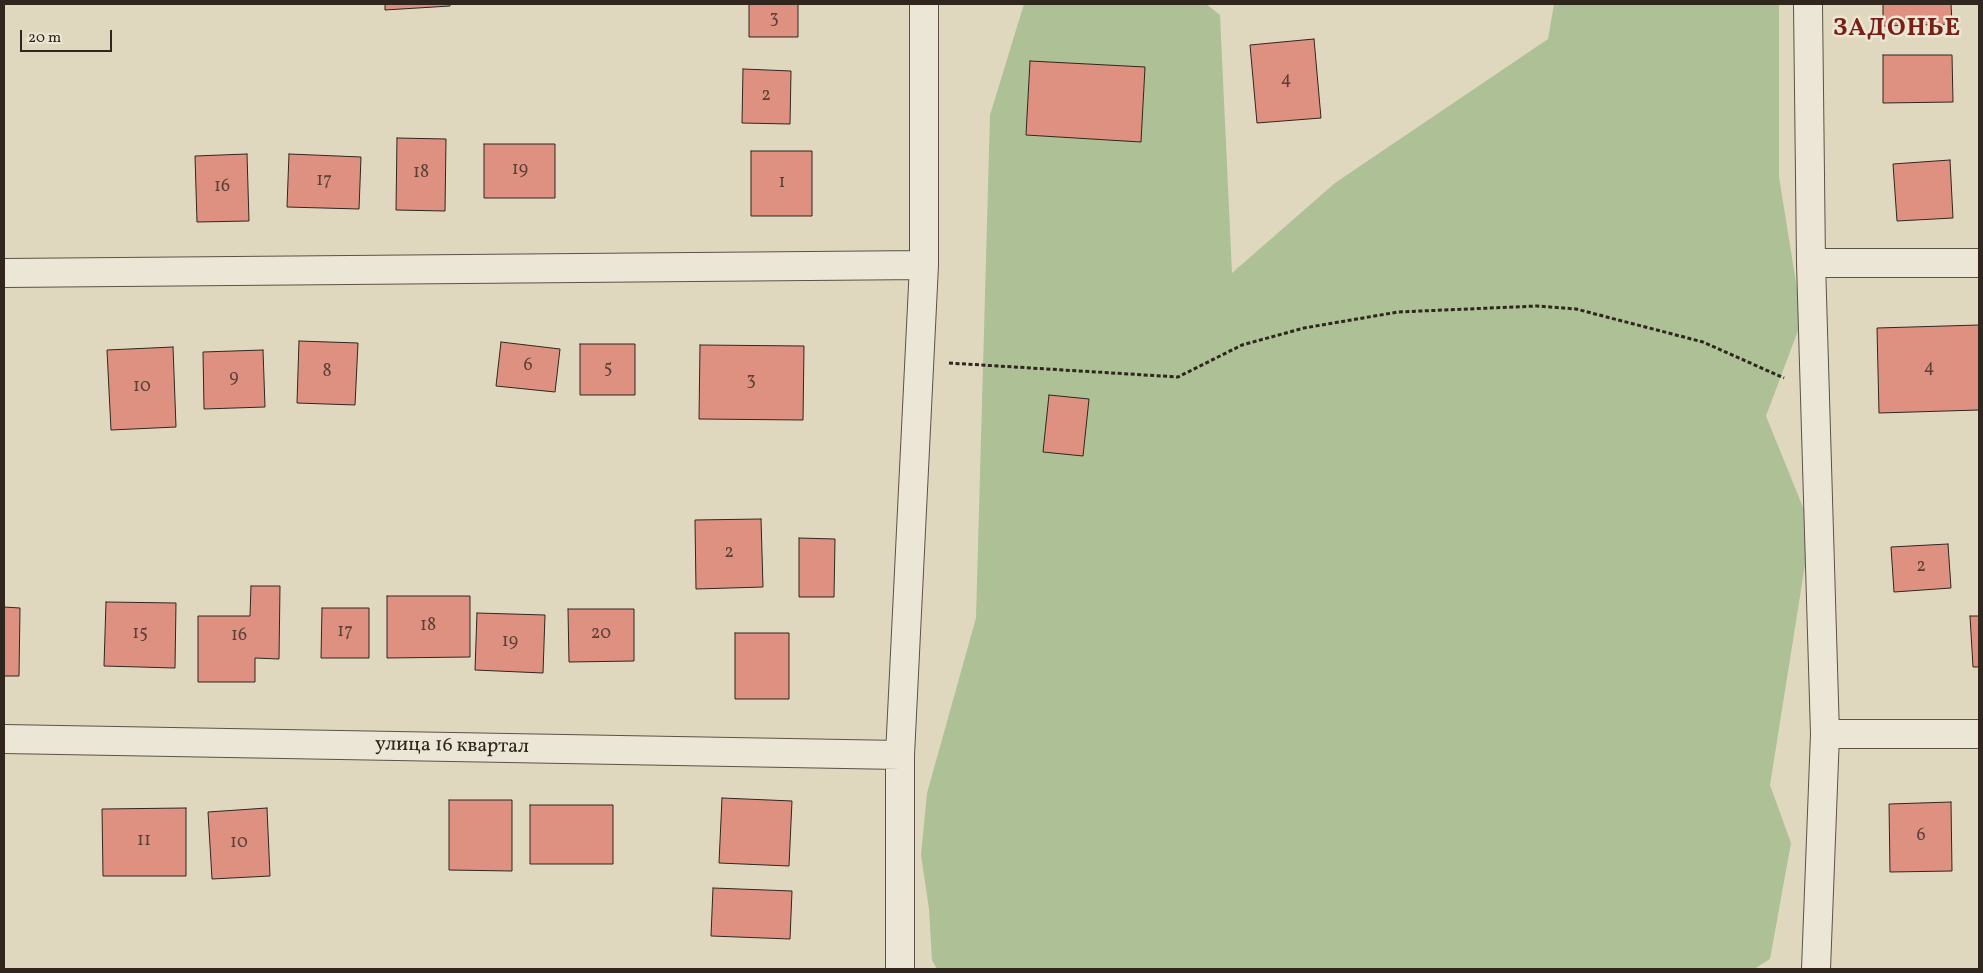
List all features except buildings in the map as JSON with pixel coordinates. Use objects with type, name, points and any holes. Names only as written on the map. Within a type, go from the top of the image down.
[{"type":"street","points":[[900,969],[900,755],[924,265],[924,4]]},
{"type":"street","points":[[1808,4],[1811,263],[1825,734],[1816,969]]},
{"type":"street","points":[[1811,263],[1979,263]]},
{"type":"street","points":[[4,273],[924,265]]},
{"type":"street","points":[[1825,734],[1979,734]]},
{"type":"street","name":"улица 16 квартал","points":[[4,739],[900,755]]},
{"type":"path","points":[[918,362],[1178,377],[1242,345],[1304,328],[1398,312],[1537,306],[1576,309],[1703,342],[1814,391]]},
{"type":"green space","points":[[1024,4],[1206,4],[1220,15],[1232,273],[1335,183],[1548,39],[1554,4],[1779,4],[1779,177],[1802,320],[1766,416],[1811,527],[1770,785],[1791,843],[1770,959],[1754,969],[937,969],[932,960],[929,909],[921,855],[927,793],[976,618],[990,115]]},
{"type":"district","name":"ЗАДОНЬЕ","points":[[1897,30]]}]
